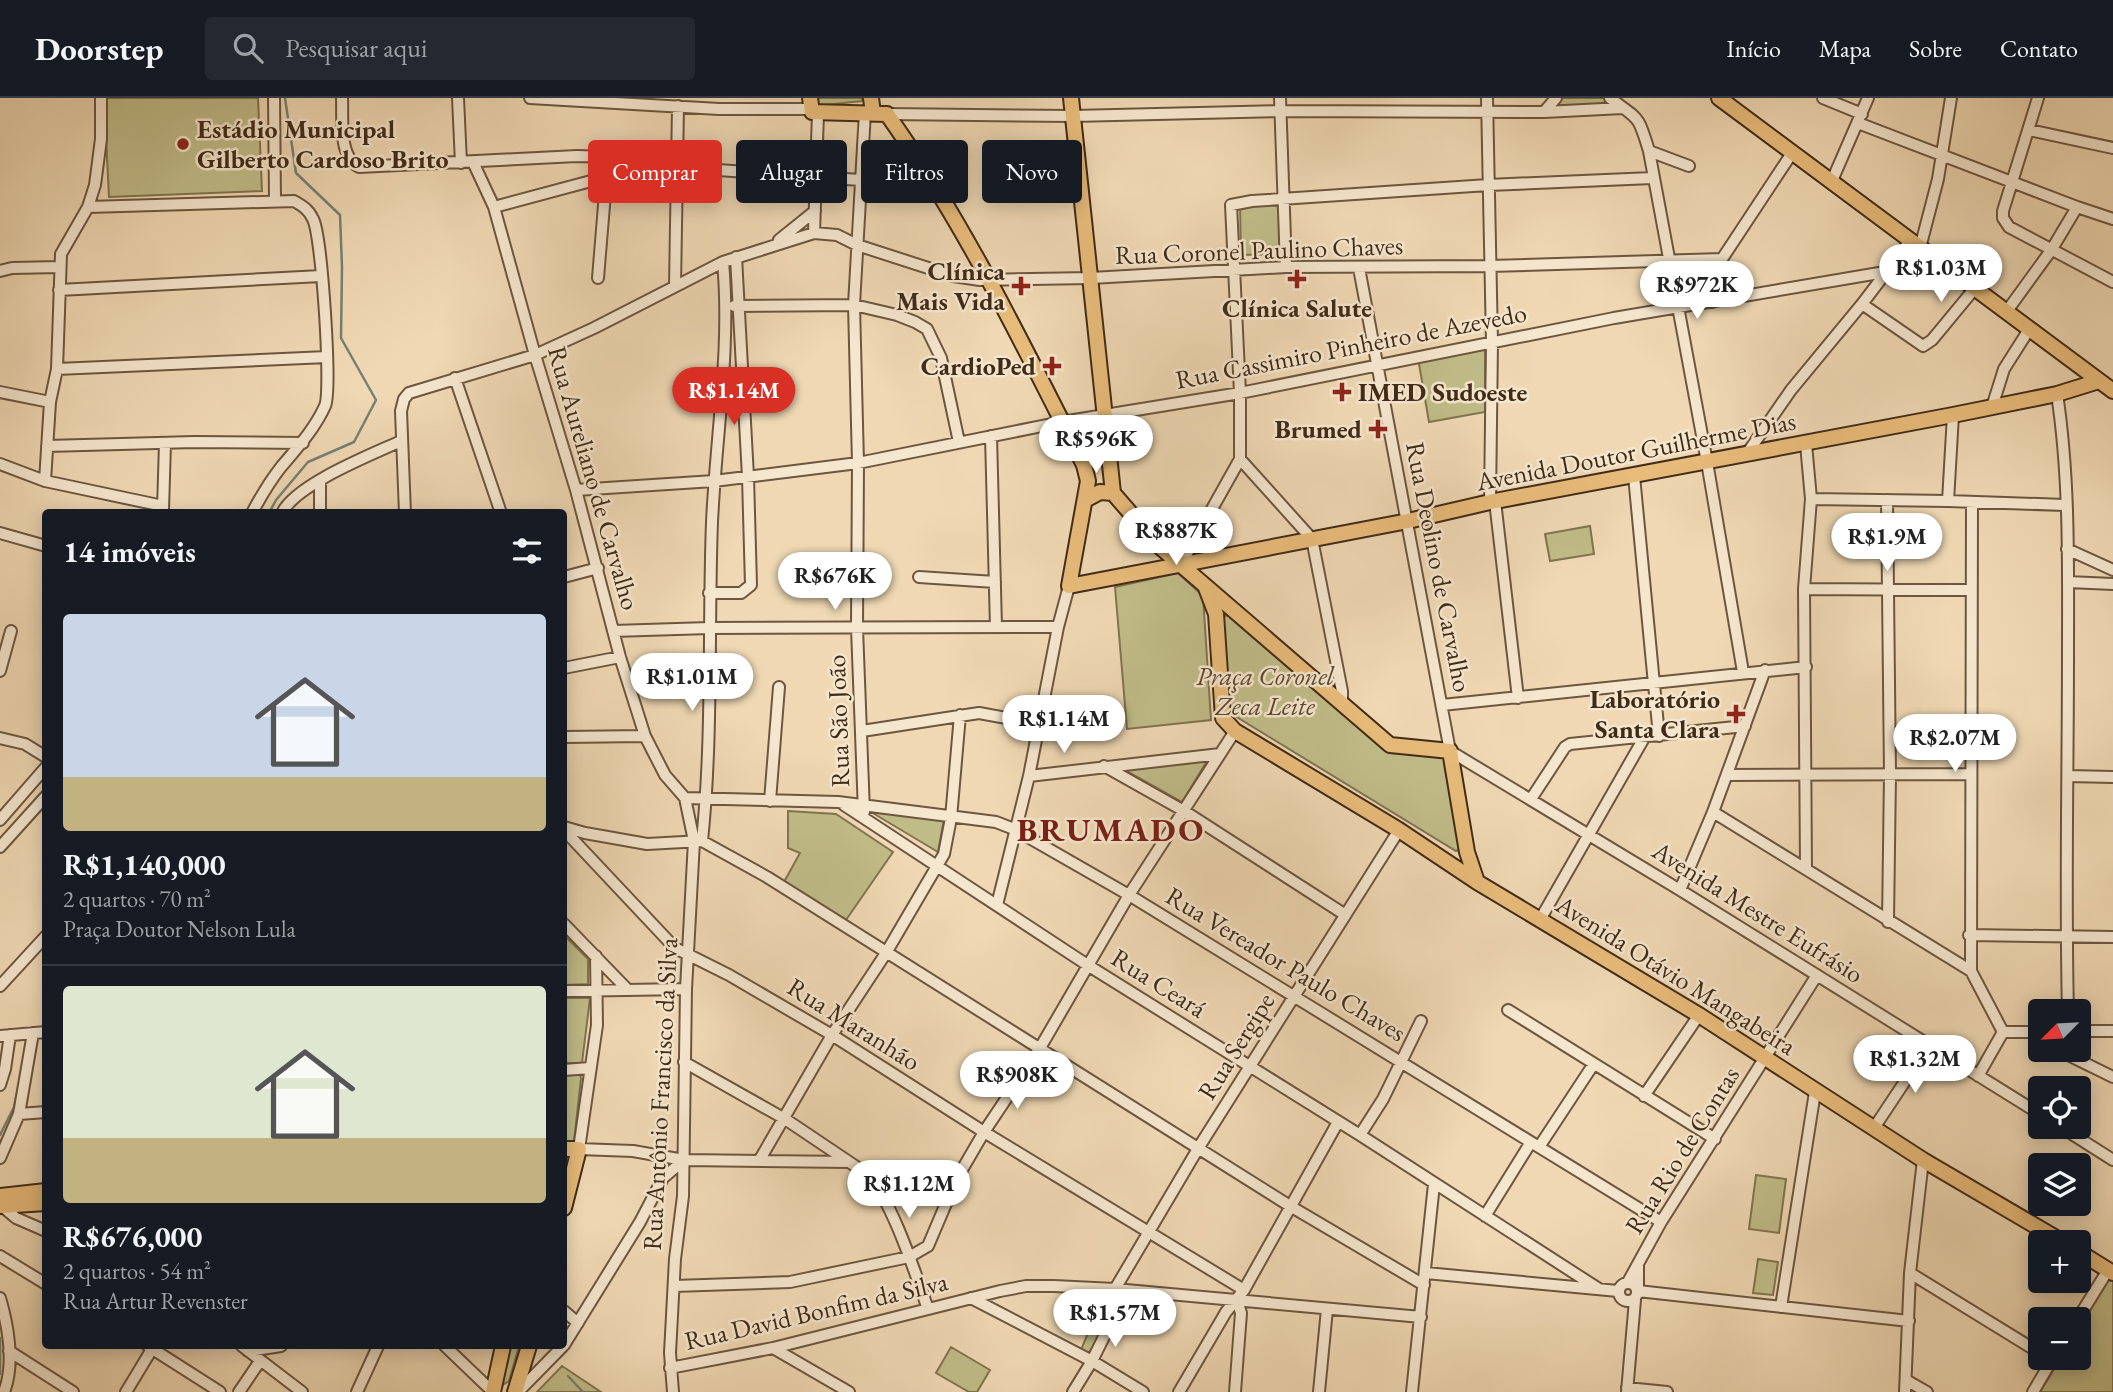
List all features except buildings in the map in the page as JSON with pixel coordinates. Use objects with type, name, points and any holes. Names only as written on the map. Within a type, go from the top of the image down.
[{"type":"main road","points":[[1071,98],[1113,493],[1180,566],[1390,745],[1450,751],[1467,852],[1476,882]]},
{"type":"main road","points":[[1719,98],[1915,245],[2106,381],[2113,391]]},
{"type":"main road","points":[[813,106],[874,109],[939,190],[989,279],[1084,465],[1088,481],[1069,586],[1150,571],[1161,558],[1159,546]]},
{"type":"main road","name":"Avenida Doutor Guilherme Dias","points":[[1150,571],[1493,502],[1953,415],[2106,381]]},
{"type":"main road","points":[[1085,500],[1100,492],[1113,493]]},
{"type":"main road","points":[[1074,558],[1079,571],[1086,577],[1102,580]]},
{"type":"main road","points":[[1206,588],[1216,614],[1223,718],[1235,731],[1399,830],[1476,882]]},
{"type":"main road","points":[[1216,614],[1233,610]]},
{"type":"main road","points":[[1437,856],[1453,857],[1467,852]]},
{"type":"main road","name":"Avenida Otávio Mangabeira","points":[[1476,882],[1541,918],[1699,1015],[1923,1160],[2043,1230]]},
{"type":"main road","points":[[567,1186],[571,1156]]},
{"type":"main road","points":[[1,1201],[42,1192]]},
{"type":"main road","points":[[1,1201],[42,1203]]},
{"type":"main road","points":[[2091,1259],[2110,1271]]},
{"type":"main road","points":[[493,1392],[502,1349]]},
{"type":"main road","points":[[517,1392],[528,1349]]},
{"type":"street","points":[[45,481],[50,402],[57,369],[59,267],[61,254],[88,207],[95,186],[101,139],[101,98]]},
{"type":"street","points":[[274,98],[275,200]]},
{"type":"street","points":[[342,98],[345,150],[352,163],[359,166],[588,157]]},
{"type":"street","points":[[458,98],[467,163]]},
{"type":"street","points":[[530,98],[686,103],[719,109],[813,106],[814,140]]},
{"type":"street","points":[[1280,98],[1286,267]]},
{"type":"street","points":[[1488,98],[1493,502],[1518,698]]},
{"type":"street","points":[[1544,112],[1556,98]]},
{"type":"street","points":[[1610,98],[1640,121],[1649,151],[1707,462],[1742,672]]},
{"type":"street","points":[[1823,98],[1843,102],[1860,119],[1942,156],[2113,219]]},
{"type":"street","points":[[1832,183],[1868,98]]},
{"type":"street","points":[[1746,455],[1791,390],[1885,272],[1915,245],[1942,156],[1951,98]]},
{"type":"street","points":[[2038,98],[2003,218],[2009,227],[2113,282]]},
{"type":"street","points":[[680,140],[686,103]]},
{"type":"street","points":[[874,109],[1073,116],[1281,111],[1544,112],[1623,108]]},
{"type":"street","name":"Rua São João","points":[[865,819],[857,628],[858,463],[854,305],[860,180],[874,109]]},
{"type":"street","points":[[2029,130],[2113,148]]},
{"type":"street","points":[[1649,151],[1689,166]]},
{"type":"street","points":[[1712,302],[1722,259],[1792,153]]},
{"type":"street","name":"Rua Aureliano de Carvalho","points":[[467,163],[494,206],[598,568],[620,657],[645,736],[665,775],[685,798]]},
{"type":"street","points":[[1180,566],[1240,459],[1240,393],[1231,205],[1252,201],[1488,185],[1652,178]]},
{"type":"street","points":[[847,179],[860,180]]},
{"type":"street","points":[[494,206],[588,182]]},
{"type":"street","points":[[88,207],[294,201],[308,210],[315,221],[327,357],[326,403],[303,443],[280,468],[254,509]]},
{"type":"street","points":[[598,278],[604,203]]},
{"type":"street","points":[[676,203],[676,286]]},
{"type":"street","points":[[405,509],[401,411],[404,399],[409,393],[535,355],[723,262],[814,233],[815,203]]},
{"type":"street","points":[[2007,311],[2052,249],[2077,207]]},
{"type":"street","points":[[775,244],[815,211]]},
{"type":"street","name":"Rua Coronel Paulino Chaves","points":[[814,233],[837,235],[857,245],[953,276],[989,279],[1091,278],[1286,267],[1490,266],[1722,259]]},
{"type":"street","points":[[709,593],[741,593],[751,585],[736,257]]},
{"type":"street","points":[[698,841],[706,798],[709,593],[727,306],[723,262]]},
{"type":"street","points":[[0,271],[12,268],[59,267]]},
{"type":"street","name":"Rua Deolino de Carvalho","points":[[1359,268],[1450,751]]},
{"type":"street","name":"Rua Cassimiro Pinheiro de Azevedo","points":[[576,490],[714,481],[858,463],[1062,422],[1240,393],[1492,342],[1885,272]]},
{"type":"street","points":[[59,290],[321,276]]},
{"type":"street","points":[[1862,304],[1923,346],[1932,340],[1975,288]]},
{"type":"street","points":[[727,306],[854,305],[897,315],[927,329],[941,358],[959,442]]},
{"type":"street","points":[[1992,407],[2004,369],[2033,330]]},
{"type":"street","points":[[57,369],[327,357]]},
{"type":"street","points":[[455,378],[500,509]]},
{"type":"street","points":[[0,392],[50,402]]},
{"type":"street","points":[[2057,394],[2062,429],[2068,582],[2068,999]]},
{"type":"street","points":[[1948,500],[1953,415]]},
{"type":"street","points":[[992,436],[996,627]]},
{"type":"street","points":[[284,508],[320,480],[401,442]]},
{"type":"street","points":[[0,464],[45,481],[163,509],[166,443]]},
{"type":"street","points":[[47,446],[303,443]]},
{"type":"street","points":[[1806,443],[1811,499],[1804,589],[1806,869]]},
{"type":"street","points":[[1240,459],[1312,539],[1342,691],[1342,705]]},
{"type":"street","points":[[1634,476],[1659,736]]},
{"type":"street","points":[[320,480],[320,509]]},
{"type":"street","points":[[1811,499],[1948,500],[2066,505]]},
{"type":"street","points":[[1886,500],[1888,922]]},
{"type":"street","points":[[1972,502],[1971,971],[2003,1032]]},
{"type":"street","points":[[0,533],[42,546]]},
{"type":"street","points":[[2067,549],[2113,570]]},
{"type":"street","points":[[567,576],[598,568]]},
{"type":"street","points":[[919,577],[995,582]]},
{"type":"street","points":[[2068,582],[2113,583]]},
{"type":"street","points":[[997,905],[1029,776],[1058,627],[1069,586]]},
{"type":"street","points":[[1804,589],[1970,590]]},
{"type":"street","points":[[614,631],[709,628],[1058,627]]},
{"type":"street","points":[[0,671],[10,631]]},
{"type":"street","points":[[567,667],[620,657]]},
{"type":"street","points":[[1442,705],[1806,667]]},
{"type":"street","points":[[1680,890],[1713,812],[1765,670]]},
{"type":"street","points":[[770,801],[779,687]]},
{"type":"street","points":[[862,731],[979,713],[1039,724]]},
{"type":"street","points":[[759,1161],[832,1035],[886,953],[944,853],[951,818],[960,715]]},
{"type":"street","points":[[1531,799],[1565,747],[1570,744],[1745,726]]},
{"type":"street","points":[[674,1286],[790,1282],[909,1257],[928,1245],[956,1180],[984,1132],[1040,1048],[1129,895],[1235,731]]},
{"type":"street","points":[[567,737],[645,736]]},
{"type":"street","points":[[0,738],[25,744],[42,755]]},
{"type":"street","points":[[1541,918],[1644,738]]},
{"type":"street","name":"Avenida Mestre Eufrásio","points":[[1450,751],[1680,890],[2028,1107]]},
{"type":"street","points":[[1029,776],[1220,754]]},
{"type":"street","points":[[1104,766],[1184,811],[1344,914]]},
{"type":"street","points":[[0,820],[42,772]]},
{"type":"street","points":[[1727,775],[1970,774]]},
{"type":"street","points":[[2068,776],[2113,777]]},
{"type":"street","name":"Rua Vereador Paulo Chaves","points":[[685,798],[838,802],[996,822],[1014,829],[1129,895],[1661,1222]]},
{"type":"street","name":"Rua Antônio Francisco da Silva","points":[[673,1392],[670,1368],[684,1160],[686,989],[698,841],[685,798]]},
{"type":"street","points":[[0,847],[42,800]]},
{"type":"street","name":"Rua Ceará","points":[[838,802],[1089,966],[1600,1289]]},
{"type":"street","points":[[1713,812],[1971,971]]},
{"type":"street","points":[[567,829],[647,844],[698,841],[767,877],[1290,1206],[1425,1279],[1600,1289],[1618,1291],[1619,1298],[1632,1301],[1781,1307],[1909,1321]]},
{"type":"street","name":"Rua Sergipe","points":[[1073,1392],[1092,1361],[1148,1230],[1399,830]]},
{"type":"street","name":"Rua Maranhão","points":[[567,831],[674,948],[729,975],[832,1035],[984,1132],[1244,1290]]},
{"type":"street","points":[[567,927],[628,990]]},
{"type":"street","points":[[1969,935],[2113,937]]},
{"type":"street","points":[[0,986],[42,940]]},
{"type":"street","points":[[596,956],[597,1025],[571,1156],[633,1151],[684,1160],[849,1162]]},
{"type":"street","name":"Rua Rio de Contas","points":[[1618,1291],[1620,1286],[1628,1282],[1661,1222],[1766,1060],[1817,975]]},
{"type":"street","points":[[567,991],[686,989]]},
{"type":"street","points":[[1508,1010],[1715,1139]]},
{"type":"street","points":[[1644,1096],[1699,1015]]},
{"type":"street","points":[[1360,1135],[1383,1099],[1421,1021]]},
{"type":"street","points":[[2091,1031],[2113,1031]]},
{"type":"street","points":[[0,1085],[5,1069],[3,1035],[42,1032]]},
{"type":"street","points":[[2003,1032],[2028,1032]]},
{"type":"street","points":[[1978,1076],[2003,1032]]},
{"type":"street","points":[[2023,1032],[2028,1035]]},
{"type":"street","points":[[0,1158],[19,1114],[33,1033]]},
{"type":"street","points":[[1874,1128],[1929,1045]]},
{"type":"street","points":[[684,1062],[785,1119],[849,1162],[876,1184],[909,1257],[928,1309]]},
{"type":"street","points":[[2084,1062],[2113,1077]]},
{"type":"street","points":[[1485,1216],[1593,1065]]},
{"type":"street","points":[[567,1070],[590,1068]]},
{"type":"street","points":[[1781,1307],[1815,1092]]},
{"type":"street","points":[[19,1114],[42,1112]]},
{"type":"street","points":[[1179,1392],[1226,1312],[1244,1290],[1338,1122]]},
{"type":"street","points":[[2080,1139],[2113,1160]]},
{"type":"street","points":[[567,1339],[640,1222],[663,1178],[684,1160]]},
{"type":"street","points":[[1905,1392],[1910,1273],[1923,1160]]},
{"type":"street","points":[[1412,1392],[1434,1184]]},
{"type":"street","points":[[1,1201],[16,1218],[42,1229]]},
{"type":"street","points":[[0,1256],[42,1282]]},
{"type":"street","name":"Rua Rio de Contas","points":[[1627,1390],[1632,1301],[1638,1265]]},
{"type":"street","points":[[2086,1307],[2110,1271]]},
{"type":"street","points":[[1910,1273],[2028,1346]]},
{"type":"street","points":[[1628,1282],[1637,1288],[1632,1301]]},
{"type":"street","name":"Rua David Bonfim da Silva","points":[[670,1368],[773,1348],[1026,1286],[1121,1290]]},
{"type":"street","points":[[1121,1290],[1421,1317]]},
{"type":"street","points":[[0,1298],[8,1323],[9,1351],[4,1392]]},
{"type":"street","points":[[971,1298],[1092,1361],[1143,1392]]},
{"type":"street","points":[[1235,1392],[1241,1313],[1237,1300]]},
{"type":"street","points":[[1319,1392],[1326,1309]]},
{"type":"street","points":[[567,1314],[578,1323]]},
{"type":"street","points":[[773,1348],[849,1392]]},
{"type":"street","points":[[126,1392],[149,1349]]},
{"type":"street","points":[[153,1349],[220,1392]]},
{"type":"street","points":[[246,1349],[302,1392]]},
{"type":"street","points":[[358,1392],[377,1349]]},
{"type":"street","points":[[448,1349],[493,1392]]},
{"type":"street","points":[[517,1392],[559,1349]]},
{"type":"street","points":[[9,1351],[73,1392]]},
{"type":"street","points":[[239,1392],[260,1361]]},
{"type":"street","points":[[2033,1392],[2045,1370]]},
{"type":"street","points":[[1906,1380],[1927,1392]]},
{"type":"street","points":[[1627,1390],[1667,1392]]},
{"type":"green space","name":"Estádio Municipal Gilberto Cardoso Brito","points":[[104,98],[258,98],[262,191],[109,197]]},
{"type":"green space","points":[[815,98],[862,98],[862,101],[815,106]]},
{"type":"green space","points":[[1560,98],[1605,98],[1616,107],[1552,108]]},
{"type":"green space","points":[[1279,203],[1281,254],[1241,255],[1240,204]]},
{"type":"green space","points":[[1715,263],[1706,296],[1683,301],[1676,266]]},
{"type":"green space","points":[[1485,344],[1485,412],[1429,422],[1418,358]]},
{"type":"green space","points":[[1590,526],[1594,554],[1550,561],[1545,534]]},
{"type":"green space","points":[[1178,573],[1203,596],[1211,720],[1127,729],[1115,587]]},
{"type":"green space","name":"Praça Coronel Zeca Leite","points":[[1229,613],[1389,746],[1443,748],[1464,847],[1456,851],[1230,713],[1221,620]]},
{"type":"green space","points":[[1207,761],[1182,802],[1118,766]]},
{"type":"green space","points":[[788,811],[836,814],[893,852],[846,920],[784,882],[800,853],[788,848]]},
{"type":"green space","points":[[871,812],[944,819],[938,852]]},
{"type":"green space","points":[[567,938],[588,959],[588,984],[567,985]]},
{"type":"green space","points":[[567,998],[590,998],[582,1063],[567,1063]]},
{"type":"green space","points":[[579,1072],[581,1078],[574,1141],[567,1141],[567,1073]]},
{"type":"green space","points":[[1756,1175],[1786,1179],[1779,1233],[1749,1229]]},
{"type":"green space","points":[[1758,1259],[1778,1262],[1773,1295],[1753,1293]]},
{"type":"green space","points":[[2111,1276],[2113,1392],[2040,1392],[2054,1370],[2091,1370],[2091,1309]]},
{"type":"green space","points":[[1090,1293],[1108,1293],[1116,1304],[1115,1311],[1087,1356],[1080,1352],[1097,1312],[1089,1309]]},
{"type":"green space","points":[[951,1347],[990,1370],[977,1392],[969,1392],[936,1373]]},
{"type":"green space","points":[[507,1349],[518,1349],[509,1381],[501,1386]]},
{"type":"green space","points":[[562,1366],[601,1392],[537,1392]]},
{"type":"waterway","points":[[271,509],[308,462],[354,442],[376,400],[341,338],[340,215],[296,173],[285,98]]},
{"type":"waterway","points":[[0,1135],[14,1107],[22,1069]]},
{"type":"waterway","points":[[0,1338],[0,1374]]},
{"type":"waterway","points":[[568,1376],[583,1392]]},
{"type":"place","name":"Estádio Municipal Gilberto Cardoso Brito","points":[[183,144]]},
{"type":"place","name":"Clínica Salute","points":[[1297,279]]},
{"type":"place","name":"Clínica Mais Vida","points":[[1021,286]]},
{"type":"place","name":"CardioPed","points":[[1052,366]]},
{"type":"place","name":"IMED Sudoeste","points":[[1342,392]]},
{"type":"place","name":"Brumed","points":[[1378,429]]},
{"type":"place","name":"Laboratório Santa Clara","points":[[1736,714]]},
{"type":"district","name":"BRUMADO","points":[[1111,829]]}]
